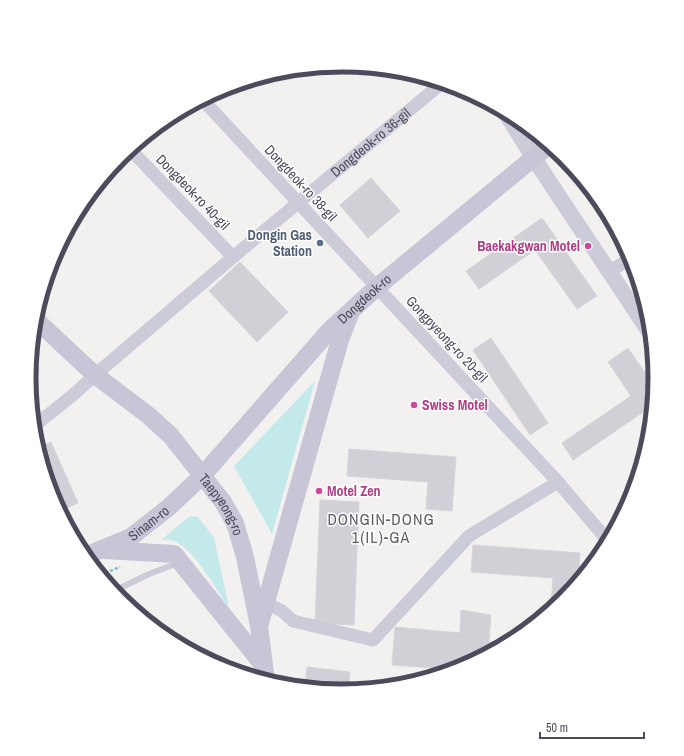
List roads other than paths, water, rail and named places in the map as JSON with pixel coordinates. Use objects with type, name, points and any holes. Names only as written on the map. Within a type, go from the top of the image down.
[{"type":"main road","name":"Dongdeok-ro","points":[[202,476],[329,331],[377,287],[545,149]]},
{"type":"main road","points":[[259,626],[340,340],[351,311]]},
{"type":"main road","name":"Taepyeong-ro","points":[[41,325],[95,375],[148,415],[171,436],[223,502],[235,523],[246,557],[259,626],[265,674]]},
{"type":"main road","name":"Sinam-ro","points":[[93,552],[131,536],[168,508],[202,476]]},
{"type":"main road","points":[[93,552],[174,554],[265,674]]},
{"type":"street","name":"Dongdeok-ro 36-gil","points":[[298,203],[437,87]]},
{"type":"street","name":"Dongdeok-ro 38-gil","points":[[206,104],[377,287]]},
{"type":"street","points":[[513,124],[643,322]]},
{"type":"street","name":"Dongdeok-ro 40-gil","points":[[134,154],[233,257]]},
{"type":"street","points":[[40,422],[73,395],[298,203]]},
{"type":"street","points":[[610,271],[625,262]]},
{"type":"street","name":"Gongpyeong-ro 20-gil","points":[[377,287],[558,482],[604,536]]},
{"type":"street","points":[[266,603],[282,611],[293,621],[373,640],[470,536],[558,482]]},
{"type":"lane","points":[[120,588],[149,574],[181,562]]},
{"type":"place","name":"Dongin Gas Station","points":[[320,243]]},
{"type":"place","name":"Baekakgwan Motel","points":[[588,246]]},
{"type":"place","name":"Swiss Motel","points":[[414,405]]},
{"type":"place","name":"Motel Zen","points":[[319,491]]},
{"type":"district","name":"DONGIN-DONG 1(IL)-GA","points":[[381,528]]}]
